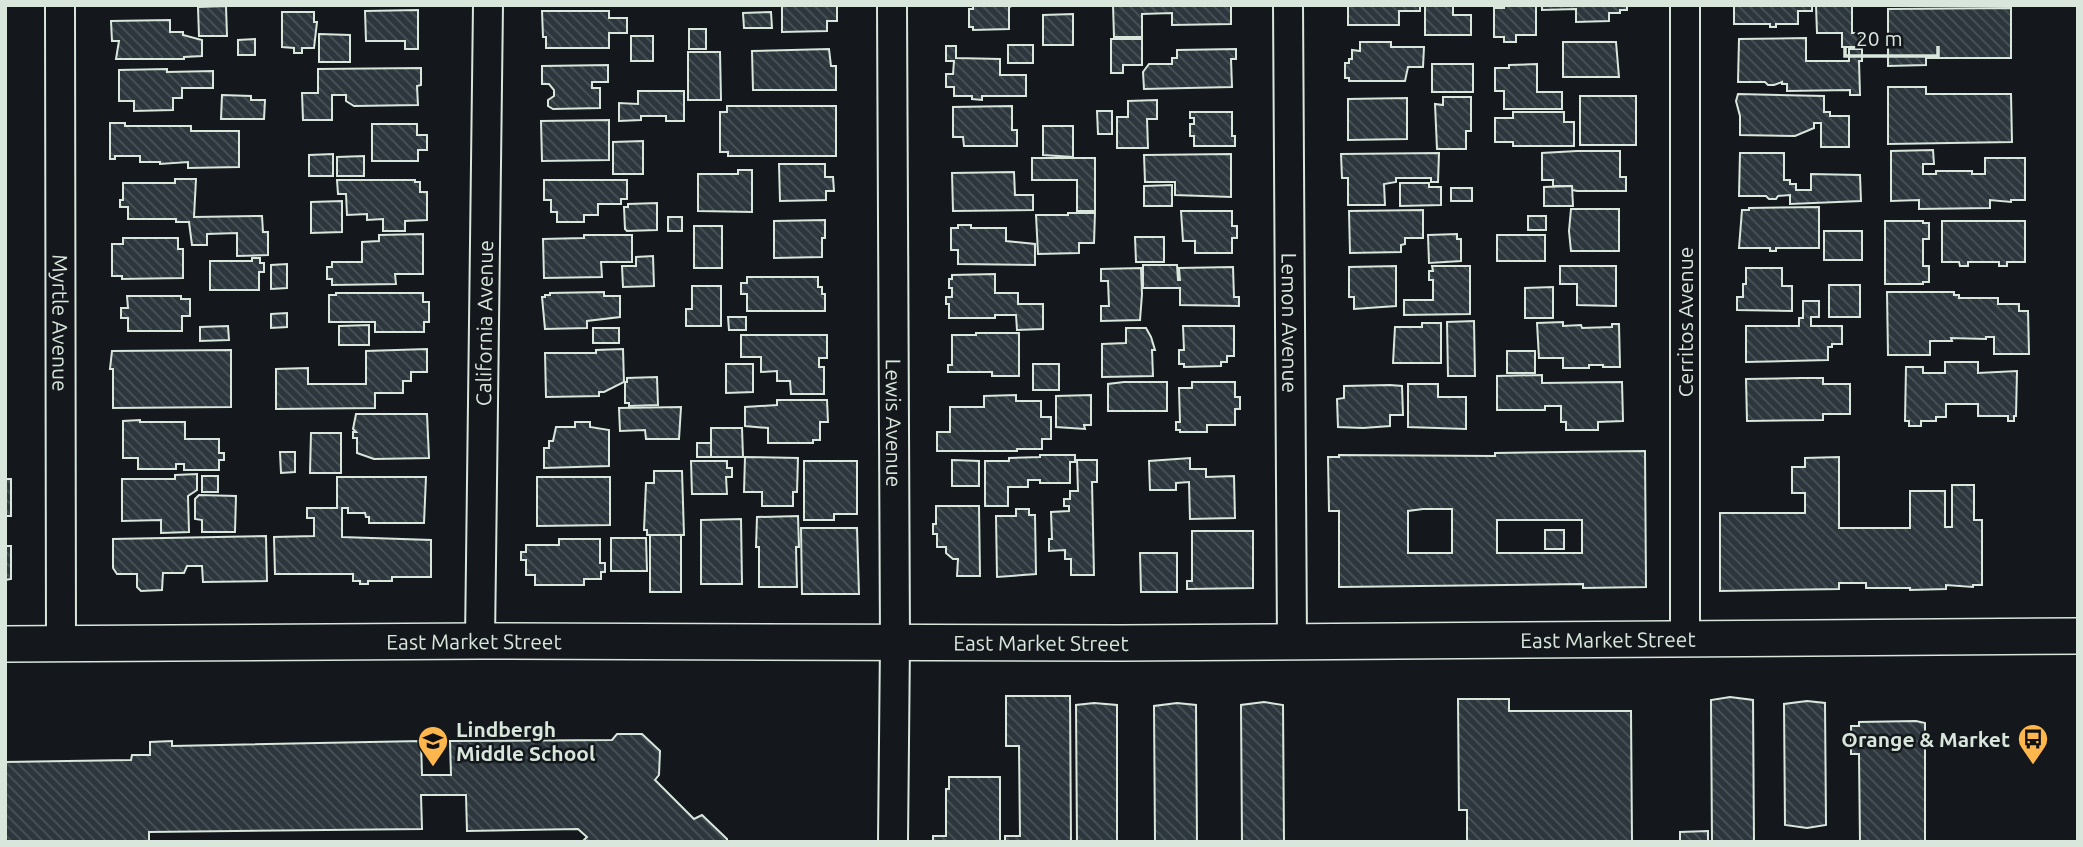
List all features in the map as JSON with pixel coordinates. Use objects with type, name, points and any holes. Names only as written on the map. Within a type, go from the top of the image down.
[{"type":"street","name":"Myrtle Avenue","points":[[60,5],[61,643]]},
{"type":"street","name":"California Avenue","points":[[480,641],[488,5]]},
{"type":"street","name":"Lewis Avenue","points":[[892,5],[895,642],[893,842]]},
{"type":"street","name":"Lemon Avenue","points":[[1289,5],[1292,641]]},
{"type":"street","name":"Cerritos Avenue","points":[[1685,5],[1685,638]]},
{"type":"street","name":"East Market Street","points":[[5,644],[480,641],[1121,643],[2078,636]]},
{"type":"building","points":[[782,5],[837,6],[837,21],[827,21],[827,31],[782,32]]},
{"type":"building","points":[[973,5],[1014,5],[1009,7],[1009,29],[973,30],[973,27],[969,27],[969,9],[973,9]]},
{"type":"building","points":[[1113,5],[1231,5],[1231,24],[1172,25],[1172,13],[1142,14],[1142,37],[1114,37]]},
{"type":"building","points":[[1348,5],[1420,5],[1420,11],[1399,11],[1399,25],[1348,25]]},
{"type":"building","points":[[1542,5],[1627,5],[1627,10],[1609,13],[1609,21],[1576,22],[1576,9],[1542,10]]},
{"type":"building","points":[[1734,5],[1812,5],[1812,11],[1798,11],[1798,24],[1776,24],[1776,27],[1770,27],[1770,24],[1734,24]]},
{"type":"building","points":[[1816,5],[1852,5],[1852,33],[1861,33],[1861,47],[1842,47],[1842,33],[1817,33]]},
{"type":"building","points":[[226,6],[227,36],[199,36],[198,7]]},
{"type":"building","points":[[1425,6],[1453,6],[1453,15],[1471,15],[1471,35],[1425,35]]},
{"type":"building","points":[[1536,6],[1536,35],[1516,35],[1516,42],[1504,42],[1504,37],[1494,37],[1494,8]]},
{"type":"building","points":[[2011,8],[2011,58],[1926,58],[1926,65],[1888,66],[1888,9]]},
{"type":"building","points":[[418,10],[418,49],[405,49],[405,41],[366,41],[365,11]]},
{"type":"building","points":[[542,11],[609,11],[609,18],[627,18],[627,33],[609,33],[609,48],[546,48]]},
{"type":"building","points":[[282,12],[314,12],[314,22],[317,22],[314,48],[302,48],[302,53],[294,53],[294,48],[282,47]]},
{"type":"building","points":[[771,12],[772,28],[744,28],[743,13]]},
{"type":"building","points":[[1073,14],[1073,45],[1043,45],[1043,15]]},
{"type":"building","points":[[170,20],[170,32],[183,32],[183,35],[202,40],[202,56],[184,59],[116,59],[119,41],[112,41],[111,21]]},
{"type":"building","points":[[689,29],[706,29],[706,49],[689,49]]},
{"type":"building","points":[[319,34],[350,35],[350,62],[319,62]]},
{"type":"building","points":[[631,36],[653,36],[653,61],[631,61]]},
{"type":"building","points":[[1806,38],[1806,61],[1849,61],[1849,49],[1862,49],[1862,61],[1859,61],[1860,95],[1850,95],[1850,90],[1787,91],[1787,84],[1782,82],[1768,85],[1765,82],[1738,82],[1739,39]]},
{"type":"building","points":[[255,39],[255,55],[238,55],[238,40]]},
{"type":"building","points":[[1111,39],[1142,39],[1142,65],[1123,65],[1123,73],[1111,73]]},
{"type":"building","points":[[1360,42],[1391,42],[1391,47],[1424,47],[1423,67],[1408,67],[1405,81],[1349,81],[1349,78],[1345,78],[1345,63],[1352,59],[1352,50],[1360,51]]},
{"type":"building","points":[[1563,42],[1616,42],[1619,77],[1563,77]]},
{"type":"building","points":[[1008,45],[1033,45],[1033,63],[1008,63]]},
{"type":"building","points":[[946,46],[956,46],[956,58],[1000,59],[1000,75],[1026,75],[1026,96],[982,96],[982,100],[972,99],[972,96],[954,96],[954,87],[946,87],[946,74],[953,74],[954,61],[946,61]]},
{"type":"building","points":[[829,49],[831,66],[836,66],[836,90],[753,90],[752,51]]},
{"type":"building","points":[[1236,49],[1236,59],[1231,59],[1232,87],[1144,89],[1143,72],[1149,64],[1172,64],[1172,58],[1177,58],[1177,50]]},
{"type":"building","points":[[688,52],[720,52],[721,100],[688,100]]},
{"type":"building","points":[[1432,64],[1473,64],[1473,92],[1432,92]]},
{"type":"building","points":[[1537,64],[1537,92],[1562,92],[1562,109],[1504,109],[1504,91],[1495,91],[1495,68]]},
{"type":"building","points":[[608,65],[608,82],[592,82],[592,88],[600,88],[600,108],[553,109],[548,106],[548,100],[554,96],[554,90],[549,84],[542,84],[542,66]]},
{"type":"building","points":[[421,68],[421,85],[417,86],[418,105],[354,106],[346,101],[346,95],[332,95],[332,120],[303,120],[302,93],[318,93],[318,69]]},
{"type":"building","points":[[167,69],[167,72],[213,71],[213,88],[182,88],[182,98],[173,98],[173,110],[134,111],[134,101],[119,101],[119,70]]},
{"type":"building","points":[[1888,87],[1926,87],[1926,94],[2011,94],[2012,142],[1888,144]]},
{"type":"building","points":[[638,91],[684,91],[684,121],[666,121],[666,116],[641,116],[641,120],[619,121],[619,103],[638,104]]},
{"type":"building","points":[[1738,94],[1824,96],[1824,112],[1830,112],[1830,116],[1849,116],[1849,147],[1821,147],[1821,123],[1814,123],[1814,128],[1795,136],[1740,135],[1740,116],[1736,101]]},
{"type":"building","points":[[222,95],[251,96],[251,100],[265,100],[264,119],[221,119]]},
{"type":"building","points":[[1580,96],[1636,96],[1636,145],[1580,145]]},
{"type":"building","points":[[1443,97],[1471,97],[1471,131],[1466,131],[1466,149],[1437,149],[1435,104],[1443,105]]},
{"type":"building","points":[[1407,98],[1407,139],[1348,140],[1348,99]]},
{"type":"building","points":[[1157,100],[1157,119],[1147,119],[1148,148],[1117,148],[1117,117],[1128,117],[1128,101]]},
{"type":"building","points":[[727,106],[836,106],[836,156],[728,156],[728,152],[720,152],[720,112],[727,112]]},
{"type":"building","points":[[1012,106],[1012,130],[1017,130],[1017,146],[964,146],[963,137],[953,137],[953,107]]},
{"type":"building","points":[[1097,111],[1112,111],[1112,134],[1098,134]]},
{"type":"building","points":[[1190,112],[1232,112],[1232,136],[1235,136],[1235,146],[1194,146],[1194,136],[1190,136],[1190,124],[1194,124],[1194,118],[1190,118]]},
{"type":"building","points":[[1513,112],[1564,112],[1564,122],[1574,122],[1574,146],[1513,146],[1513,142],[1495,142],[1495,118],[1513,118]]},
{"type":"building","points":[[609,120],[609,160],[542,161],[541,121]]},
{"type":"building","points":[[110,123],[125,123],[125,126],[191,126],[191,131],[239,131],[239,167],[188,168],[188,162],[140,162],[140,156],[115,156],[115,159],[110,159]]},
{"type":"building","points":[[372,124],[417,124],[417,135],[427,135],[427,150],[418,150],[418,161],[372,161]]},
{"type":"building","points":[[1043,126],[1073,126],[1073,157],[1043,155]]},
{"type":"building","points":[[643,141],[643,174],[613,174],[613,142]]},
{"type":"building","points":[[1933,150],[1934,164],[1923,164],[1923,174],[1936,174],[1936,171],[1972,171],[1972,174],[1985,174],[1985,158],[2025,158],[2025,200],[1990,200],[1990,208],[1919,209],[1919,200],[1891,201],[1891,151]]},
{"type":"building","points":[[1620,151],[1620,177],[1626,177],[1626,191],[1577,191],[1572,190],[1572,186],[1553,186],[1553,180],[1542,180],[1542,153]]},
{"type":"building","points":[[1439,153],[1438,182],[1431,182],[1431,178],[1396,178],[1396,182],[1384,184],[1385,205],[1348,205],[1348,178],[1342,178],[1341,154]]},
{"type":"building","points":[[1740,153],[1784,153],[1784,180],[1796,184],[1796,190],[1811,190],[1811,174],[1860,175],[1861,201],[1790,204],[1790,195],[1778,196],[1776,199],[1766,196],[1739,196]]},
{"type":"building","points":[[333,154],[333,176],[309,176],[309,155]]},
{"type":"building","points":[[1231,154],[1231,197],[1175,195],[1175,182],[1145,182],[1144,155]]},
{"type":"building","points":[[364,156],[364,176],[337,176],[337,157]]},
{"type":"building","points":[[1032,158],[1095,158],[1095,211],[1077,211],[1077,180],[1032,180]]},
{"type":"building","points":[[779,164],[825,164],[825,177],[833,177],[834,191],[826,191],[826,200],[780,201]]},
{"type":"building","points":[[738,170],[752,170],[752,212],[698,211],[698,174],[738,174]]},
{"type":"building","points":[[1014,172],[1015,195],[1033,195],[1033,210],[953,211],[952,173]]},
{"type":"building","points":[[175,179],[196,179],[194,217],[262,216],[263,232],[268,232],[268,255],[237,256],[237,233],[207,234],[207,245],[192,245],[189,222],[176,222],[176,219],[128,219],[128,207],[120,207],[120,200],[123,200],[123,183],[175,183]]},
{"type":"building","points":[[337,180],[420,182],[420,192],[427,192],[427,220],[405,221],[405,231],[383,231],[383,219],[367,220],[367,214],[347,215],[346,194],[338,194]]},
{"type":"building","points":[[544,180],[627,180],[627,199],[621,199],[621,204],[598,204],[598,215],[584,215],[584,222],[557,222],[557,212],[551,212],[551,200],[544,200]]},
{"type":"building","points":[[1400,183],[1429,183],[1429,187],[1441,187],[1441,205],[1400,206]]},
{"type":"building","points":[[1172,185],[1172,206],[1144,206],[1144,186]]},
{"type":"building","points":[[1572,186],[1573,206],[1544,206],[1544,187]]},
{"type":"building","points":[[1451,188],[1472,188],[1472,201],[1451,201]]},
{"type":"building","points":[[342,201],[342,232],[311,233],[311,202]]},
{"type":"building","points":[[657,203],[657,230],[625,229],[624,207],[628,207],[628,204]]},
{"type":"building","points":[[1819,207],[1819,248],[1776,248],[1776,251],[1770,251],[1770,248],[1739,248],[1742,210]]},
{"type":"building","points":[[1571,209],[1619,209],[1619,251],[1571,251]]},
{"type":"building","points":[[1423,210],[1423,238],[1405,238],[1401,252],[1350,253],[1349,211]]},
{"type":"building","points":[[1181,211],[1232,211],[1232,226],[1237,226],[1237,238],[1232,238],[1232,253],[1195,253],[1195,241],[1183,241]]},
{"type":"building","points":[[1095,213],[1094,243],[1079,243],[1079,253],[1038,254],[1036,215]]},
{"type":"building","points":[[1528,216],[1546,216],[1546,230],[1528,230]]},
{"type":"building","points":[[668,217],[682,217],[682,231],[668,231]]},
{"type":"building","points":[[825,220],[822,257],[774,258],[774,221]]},
{"type":"building","points":[[1885,221],[1929,223],[1929,239],[1923,239],[1923,266],[1929,266],[1929,282],[1885,284]]},
{"type":"building","points":[[1942,221],[2025,221],[2025,262],[2007,262],[2007,266],[1999,266],[1999,262],[1968,262],[1968,266],[1960,266],[1959,262],[1942,262]]},
{"type":"building","points":[[958,225],[971,225],[971,228],[1006,228],[1006,241],[1035,244],[1035,265],[958,264],[958,250],[951,250],[951,228],[958,228]]},
{"type":"building","points":[[694,226],[722,226],[722,268],[694,268]]},
{"type":"building","points":[[1824,231],[1862,231],[1862,260],[1824,260]]},
{"type":"building","points":[[423,234],[423,274],[395,274],[396,284],[332,285],[332,279],[327,279],[327,267],[332,267],[332,262],[362,262],[362,242],[379,241],[379,235]]},
{"type":"building","points":[[1457,234],[1457,239],[1461,239],[1461,261],[1429,263],[1428,235]]},
{"type":"building","points":[[584,235],[632,235],[632,262],[601,262],[602,277],[544,278],[543,239],[584,238]]},
{"type":"building","points":[[1497,235],[1545,235],[1545,261],[1497,261]]},
{"type":"building","points":[[1135,237],[1164,237],[1164,262],[1136,262]]},
{"type":"building","points":[[123,238],[178,238],[178,249],[183,249],[183,278],[122,279],[122,276],[112,276],[112,244],[123,244]]},
{"type":"building","points":[[653,256],[654,286],[623,287],[622,266],[636,266],[636,257]]},
{"type":"building","points":[[252,258],[260,258],[260,263],[264,263],[264,272],[259,272],[259,290],[210,290],[210,261],[252,261]]},
{"type":"building","points":[[287,264],[287,288],[271,289],[271,265]]},
{"type":"building","points":[[1143,265],[1177,265],[1178,280],[1179,268],[1233,267],[1234,297],[1239,297],[1239,306],[1180,305],[1180,288],[1143,288]]},
{"type":"building","points":[[1396,266],[1396,306],[1354,309],[1354,297],[1349,297],[1349,267]]},
{"type":"building","points":[[1432,266],[1470,266],[1470,314],[1404,315],[1404,300],[1433,300],[1433,280],[1429,280]]},
{"type":"building","points":[[1560,266],[1616,266],[1616,306],[1577,305],[1577,284],[1560,284]]},
{"type":"building","points":[[1141,268],[1140,320],[1101,321],[1101,306],[1109,306],[1108,281],[1101,281],[1101,269]]},
{"type":"building","points":[[1746,268],[1782,268],[1782,286],[1792,286],[1792,311],[1737,310],[1737,297],[1743,297],[1743,284],[1746,284]]},
{"type":"building","points":[[995,274],[995,293],[1018,293],[1018,304],[1043,304],[1043,329],[1017,330],[1016,315],[949,318],[946,297],[952,297],[949,279],[952,279],[952,275]]},
{"type":"building","points":[[747,277],[818,277],[818,287],[822,287],[822,294],[825,294],[825,311],[747,311],[747,294],[741,294],[741,283],[747,283]]},
{"type":"building","points":[[1829,285],[1860,285],[1860,317],[1829,317]]},
{"type":"building","points":[[692,286],[721,286],[721,326],[686,326],[686,309],[692,309]]},
{"type":"building","points":[[1553,287],[1553,318],[1525,318],[1525,288]]},
{"type":"building","points":[[604,292],[604,296],[620,296],[620,317],[587,321],[587,328],[545,329],[542,297],[545,295]]},
{"type":"building","points":[[1887,292],[1954,292],[1959,298],[1998,298],[1998,304],[2019,304],[2019,311],[2028,311],[2029,354],[1994,354],[1994,337],[1986,337],[1930,341],[1930,355],[1888,355]]},
{"type":"building","points":[[423,293],[423,302],[429,302],[429,322],[424,322],[424,332],[375,332],[375,322],[329,322],[329,295]]},
{"type":"building","points":[[127,296],[181,296],[181,299],[190,299],[190,316],[182,316],[182,331],[128,331],[128,318],[121,318],[121,308],[128,308]]},
{"type":"building","points":[[1803,301],[1819,301],[1819,317],[1811,317],[1811,326],[1842,326],[1842,344],[1828,347],[1828,360],[1746,362],[1746,326],[1799,326],[1799,318],[1803,318]]},
{"type":"building","points":[[287,313],[287,327],[271,328],[271,314]]},
{"type":"building","points":[[728,317],[746,317],[746,330],[729,330]]},
{"type":"building","points":[[1474,321],[1475,376],[1448,376],[1447,322]]},
{"type":"building","points":[[1563,322],[1563,326],[1581,325],[1582,328],[1612,327],[1612,324],[1619,324],[1620,367],[1589,365],[1589,368],[1563,368],[1563,358],[1539,358],[1537,323]]},
{"type":"building","points":[[1422,323],[1441,323],[1441,363],[1393,363],[1395,327],[1422,327]]},
{"type":"building","points":[[369,325],[369,345],[339,345],[339,326]]},
{"type":"building","points":[[228,326],[229,340],[200,341],[200,327]]},
{"type":"building","points":[[1183,326],[1234,326],[1234,356],[1227,356],[1227,362],[1221,362],[1221,366],[1184,367],[1184,364],[1179,364],[1179,350],[1184,350]]},
{"type":"building","points":[[593,328],[619,328],[619,343],[593,343]]},
{"type":"building","points":[[1126,328],[1146,328],[1155,350],[1152,350],[1153,376],[1102,377],[1102,344],[1126,343]]},
{"type":"building","points":[[1019,333],[1019,376],[992,376],[992,372],[948,372],[948,365],[952,365],[952,335]]},
{"type":"building","points":[[741,335],[827,335],[827,358],[819,358],[819,367],[824,367],[824,394],[791,394],[790,381],[777,381],[777,371],[761,372],[761,357],[741,357]]},
{"type":"building","points":[[427,349],[427,372],[411,372],[411,381],[403,381],[403,393],[375,393],[375,408],[276,409],[276,369],[308,368],[308,384],[366,384],[366,351]]},
{"type":"building","points":[[623,349],[624,382],[599,392],[599,396],[546,397],[545,353],[596,353],[596,350]]},
{"type":"building","points":[[231,350],[231,407],[113,408],[113,369],[110,369],[112,351]]},
{"type":"building","points":[[1507,351],[1535,351],[1535,373],[1507,373]]},
{"type":"building","points":[[1945,362],[1978,362],[1978,373],[2017,371],[2014,421],[2008,421],[2008,416],[1978,416],[1978,404],[1946,404],[1946,417],[1936,417],[1936,421],[1921,421],[1921,426],[1909,426],[1909,421],[1905,421],[1906,367],[1923,367],[1923,373],[1945,373]]},
{"type":"building","points":[[726,364],[753,364],[753,392],[726,393]]},
{"type":"building","points":[[1033,364],[1059,364],[1059,390],[1033,390]]},
{"type":"building","points":[[1542,375],[1542,383],[1622,382],[1623,421],[1598,422],[1598,430],[1566,430],[1566,422],[1561,422],[1561,406],[1545,406],[1545,410],[1497,410],[1497,376]]},
{"type":"building","points":[[657,377],[658,405],[629,406],[629,403],[625,403],[627,378]]},
{"type":"building","points":[[1823,378],[1823,384],[1850,384],[1850,414],[1823,414],[1823,420],[1747,421],[1746,379]]},
{"type":"building","points":[[1167,382],[1167,411],[1108,411],[1108,384]]},
{"type":"building","points":[[1192,382],[1235,382],[1235,397],[1240,397],[1240,409],[1235,409],[1235,425],[1207,425],[1207,432],[1176,430],[1176,422],[1180,422],[1179,388],[1192,388]]},
{"type":"building","points":[[1408,384],[1438,384],[1438,397],[1466,397],[1466,429],[1408,427]]},
{"type":"building","points":[[1344,386],[1402,386],[1403,415],[1390,415],[1390,426],[1338,427],[1337,399],[1344,398]]},
{"type":"building","points":[[1016,395],[1016,401],[1041,401],[1041,417],[1051,417],[1051,439],[1042,439],[1042,449],[937,451],[937,432],[950,432],[950,407],[984,407],[984,396]]},
{"type":"building","points":[[1091,395],[1091,425],[1084,425],[1085,429],[1056,427],[1056,396]]},
{"type":"building","points":[[777,400],[827,400],[828,422],[820,422],[820,440],[813,440],[813,443],[768,443],[768,428],[745,426],[745,407],[777,405]]},
{"type":"building","points":[[681,407],[679,439],[646,439],[645,430],[620,431],[619,408]]},
{"type":"building","points":[[356,414],[427,414],[429,458],[374,459],[357,453],[357,438],[353,438],[353,432],[356,432],[353,429]]},
{"type":"building","points":[[123,421],[185,422],[185,439],[219,439],[219,453],[224,453],[224,460],[219,460],[219,470],[184,470],[184,464],[176,464],[176,469],[138,469],[138,458],[123,458]]},
{"type":"building","points":[[575,422],[590,422],[590,427],[609,430],[609,466],[544,468],[544,448],[549,448],[549,441],[553,441],[556,427],[575,427]]},
{"type":"building","points":[[711,428],[742,428],[743,457],[711,457]]},
{"type":"building","points":[[311,433],[341,433],[341,473],[310,473]]},
{"type":"building","points":[[697,443],[711,443],[711,457],[697,457]]},
{"type":"building","points":[[1645,451],[1646,587],[1583,588],[1583,584],[1339,587],[1339,511],[1329,511],[1328,457],[1495,456],[1495,453]],"holes":[[[1452,509],[1452,553],[1408,553],[1408,511]],[[1497,520],[1582,520],[1582,553],[1497,553]]]},
{"type":"building","points":[[280,452],[295,452],[295,472],[281,473]]},
{"type":"building","points":[[1075,455],[1075,462],[1070,462],[1070,483],[1040,483],[1040,480],[1028,480],[1028,487],[1008,487],[1008,506],[985,506],[985,461],[1009,461],[1009,458]]},
{"type":"building","points":[[745,457],[798,458],[797,492],[793,492],[793,506],[762,506],[762,492],[744,492]]},
{"type":"building","points":[[1839,457],[1839,528],[1910,528],[1910,491],[1945,491],[1945,527],[1952,527],[1952,485],[1974,485],[1974,520],[1982,520],[1982,585],[1946,585],[1946,589],[1910,590],[1866,588],[1866,583],[1839,583],[1839,589],[1720,591],[1720,513],[1805,513],[1805,493],[1792,493],[1792,467],[1805,467],[1805,458]]},
{"type":"building","points":[[1190,458],[1190,469],[1206,469],[1206,477],[1234,476],[1235,518],[1190,519],[1189,482],[1176,483],[1176,490],[1150,490],[1149,461]]},
{"type":"building","points":[[952,460],[979,461],[979,486],[952,486]]},
{"type":"building","points":[[1077,460],[1097,460],[1097,482],[1092,482],[1094,575],[1071,575],[1071,559],[1065,559],[1065,550],[1049,551],[1049,539],[1052,539],[1051,512],[1069,511],[1069,506],[1064,506],[1064,499],[1070,499],[1070,491],[1078,491]]},
{"type":"building","points":[[691,461],[727,461],[727,468],[732,468],[732,477],[726,477],[727,494],[692,494]]},
{"type":"building","points":[[804,461],[857,461],[857,514],[834,514],[834,520],[804,520]]},
{"type":"building","points":[[654,471],[682,471],[684,535],[647,535],[647,530],[644,530],[646,483],[654,483]]},
{"type":"building","points":[[197,474],[197,490],[188,496],[189,532],[161,533],[161,520],[122,521],[122,479],[175,479],[175,475]]},
{"type":"building","points":[[202,476],[218,476],[218,492],[202,492]]},
{"type":"building","points":[[337,477],[426,477],[424,523],[369,523],[369,517],[366,517],[365,513],[348,513],[348,508],[342,508],[342,537],[431,540],[431,577],[392,577],[392,581],[368,581],[368,584],[360,584],[360,581],[353,581],[353,574],[275,574],[274,537],[314,536],[314,518],[307,518],[307,508],[337,508]]},
{"type":"building","points":[[537,477],[610,477],[610,525],[537,526]]},
{"type":"building","points":[[5,479],[11,479],[11,516],[5,516]]},
{"type":"building","points":[[199,495],[236,496],[235,532],[202,532],[202,520],[195,519],[195,499]]},
{"type":"building","points":[[936,506],[979,506],[980,576],[957,576],[958,559],[953,559],[946,553],[946,547],[937,547],[937,534],[933,534]]},
{"type":"building","points":[[1016,509],[1029,509],[1029,515],[1035,515],[1036,574],[997,577],[996,516],[1016,516]]},
{"type":"building","points":[[798,516],[797,587],[759,587],[757,517]]},
{"type":"building","points":[[741,519],[742,584],[701,584],[701,520]]},
{"type":"building","points":[[801,528],[857,528],[859,594],[802,594]]},
{"type":"building","points":[[1545,530],[1564,530],[1564,549],[1545,549]]},
{"type":"building","points":[[1192,531],[1253,531],[1253,588],[1187,589],[1187,581],[1192,581]]},
{"type":"building","points":[[650,535],[681,535],[681,592],[650,592]]},
{"type":"building","points":[[266,536],[267,581],[203,582],[202,566],[187,566],[184,573],[163,573],[162,590],[141,591],[137,587],[137,574],[117,574],[113,568],[113,539]]},
{"type":"building","points":[[611,538],[646,538],[647,571],[611,571]]},
{"type":"building","points":[[559,539],[600,539],[600,563],[605,563],[605,572],[601,572],[601,579],[584,579],[584,585],[535,585],[535,575],[526,575],[526,560],[521,560],[521,552],[526,552],[526,545],[559,545]]},
{"type":"building","points":[[5,546],[11,546],[11,579],[5,580]]},
{"type":"building","points":[[1140,553],[1177,553],[1177,592],[1141,592]]},
{"type":"building","points":[[1006,696],[1070,696],[1071,842],[1005,842],[1005,836],[1020,836],[1019,746],[1006,746]]},
{"type":"building","points":[[1730,697],[1753,700],[1754,842],[1712,842],[1711,700]]},
{"type":"building","points":[[1458,699],[1509,699],[1509,711],[1631,711],[1632,842],[1467,842],[1467,810],[1459,810]]},
{"type":"building","points":[[1807,701],[1825,703],[1826,825],[1807,828],[1785,825],[1784,704]]},
{"type":"building","points":[[1264,702],[1283,705],[1284,842],[1242,842],[1241,705]]},
{"type":"building","points":[[1177,703],[1196,705],[1197,842],[1155,842],[1154,706]]},
{"type":"building","points":[[1076,705],[1117,705],[1117,842],[1077,842]]},
{"type":"building","points":[[1859,722],[1925,723],[1925,842],[1860,842],[1859,754],[1851,754],[1851,726],[1859,726]]},
{"type":"building","points":[[617,734],[642,734],[660,751],[659,775],[655,780],[694,819],[702,815],[727,842],[582,842],[587,837],[578,829],[467,831],[466,795],[421,795],[422,829],[149,832],[149,842],[5,842],[5,762],[131,760],[132,755],[150,755],[150,742],[172,741],[172,746],[421,741],[422,775],[451,775],[450,741],[612,740]]},
{"type":"building","points":[[949,777],[1000,777],[1000,842],[933,842],[933,836],[946,836],[946,789],[949,789]]},
{"type":"building","points":[[1708,831],[1708,842],[1680,842],[1680,832]]},
{"type":"place","name":"Orange & Market","points":[[2033,766]]},
{"type":"place","name":"Lindbergh Middle School","points":[[433,768]]}]
